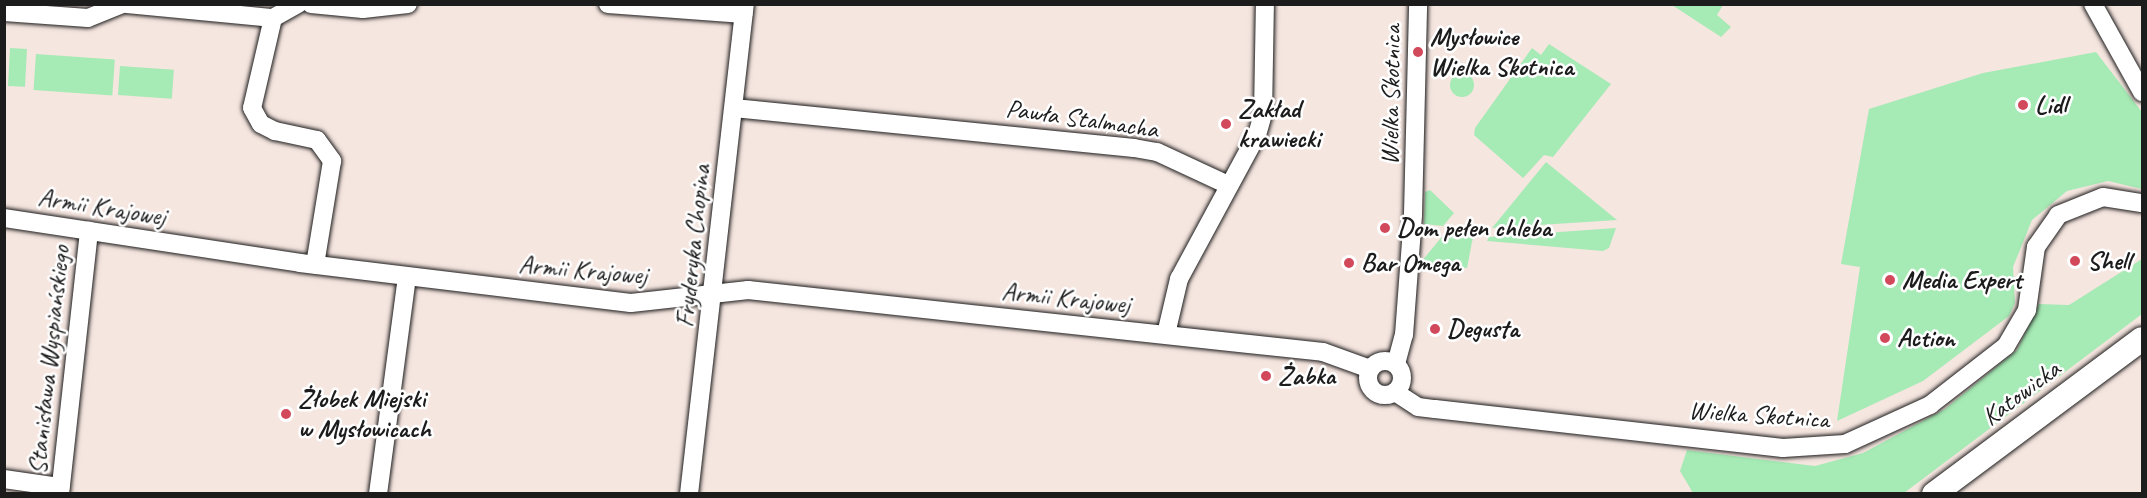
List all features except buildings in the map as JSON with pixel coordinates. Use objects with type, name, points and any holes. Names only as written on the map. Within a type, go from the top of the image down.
[{"type":"main road","name":"Katowicka","points":[[1934,494],[2142,339]]},
{"type":"street","points":[[4,12],[88,18],[125,4],[273,18],[298,4]]},
{"type":"street","points":[[311,4],[363,9],[408,4]]},
{"type":"street","points":[[608,4],[745,9]]},
{"type":"street","points":[[1166,334],[1179,279],[1228,185],[1247,157],[1263,114],[1265,4]]},
{"type":"street","name":"Wielka Skotnica","points":[[1396,364],[1404,335],[1413,214],[1418,4]]},
{"type":"street","points":[[2093,4],[2142,92]]},
{"type":"street","name":"Fryderyka Chopina","points":[[689,494],[715,294],[745,9]]},
{"type":"street","points":[[273,18],[252,108],[268,128],[317,140],[332,160],[315,265]]},
{"type":"street","name":"Pawła Stalmacha","points":[[734,108],[1134,148],[1157,152],[1228,185]]},
{"type":"street","name":"Wielka Skotnica","points":[[1395,392],[1418,407],[1783,448],[1845,444],[1930,405],[2006,346],[2027,310],[2036,247],[2058,215],[2103,197],[2142,203]]},
{"type":"street","name":"Armii Krajowej","points":[[4,218],[315,265],[631,303],[748,290],[1323,352],[1370,369]]},
{"type":"street","name":"Stanisława Wyspiańskiego","points":[[60,490],[89,231]]},
{"type":"street","points":[[378,494],[407,277]]},
{"type":"street","points":[[1382,360],[1396,364],[1402,381],[1395,392],[1374,392],[1367,381],[1370,369],[1382,360]]},
{"type":"street","points":[[4,479],[60,490]]},
{"type":"green space","points":[[1672,5],[1723,5],[1717,15],[1731,27],[1721,37]]},
{"type":"green space","points":[[1549,44],[1611,84],[1553,157],[1544,155],[1523,178],[1474,135],[1475,128],[1532,48],[1541,55]]},
{"type":"green space","points":[[10,48],[27,49],[25,87],[8,86]]},
{"type":"green space","points":[[2096,52],[2142,112],[2142,189],[2108,181],[2067,191],[2032,220],[2013,267],[2015,303],[2009,316],[1923,381],[1837,421],[1860,267],[1841,264],[1869,109],[1983,73]]},
{"type":"green space","points":[[36,54],[115,60],[112,95],[33,90]]},
{"type":"green space","points":[[120,66],[174,70],[172,99],[118,95]]},
{"type":"green space","points":[[1462,73],[1470,77],[1474,85],[1470,93],[1462,97],[1454,93],[1450,85],[1454,77]]},
{"type":"green space","points":[[1546,162],[1617,220],[1492,228]]},
{"type":"green space","points":[[1430,190],[1454,213],[1443,226],[1424,224],[1425,192]]},
{"type":"green space","points":[[1616,228],[1609,248],[1603,251],[1487,241],[1489,237]]},
{"type":"green space","points":[[1445,233],[1473,237],[1467,268],[1421,262]]},
{"type":"green space","points":[[2142,259],[2142,314],[1904,493],[1693,493],[1680,471],[1687,450],[1815,466],[1863,453],[1945,409],[2017,350],[2039,304],[2069,305]]},
{"type":"place","name":"Mysłowice Wielka Skotnica","points":[[1418,52]]},
{"type":"place","name":"Lidl","points":[[2023,105]]},
{"type":"place","name":"Zakład krawiecki","points":[[1226,124]]},
{"type":"place","name":"Dom pełen chleba","points":[[1385,228]]},
{"type":"place","name":"Shell","points":[[2075,261]]},
{"type":"place","name":"Bar Omega","points":[[1349,263]]},
{"type":"place","name":"Media Expert","points":[[1890,280]]},
{"type":"place","name":"Degusta","points":[[1435,329]]},
{"type":"place","name":"Action","points":[[1885,338]]},
{"type":"place","name":"Żabka","points":[[1266,376]]},
{"type":"place","name":"Żłobek Miejski w Mysłowicach","points":[[286,414]]}]
